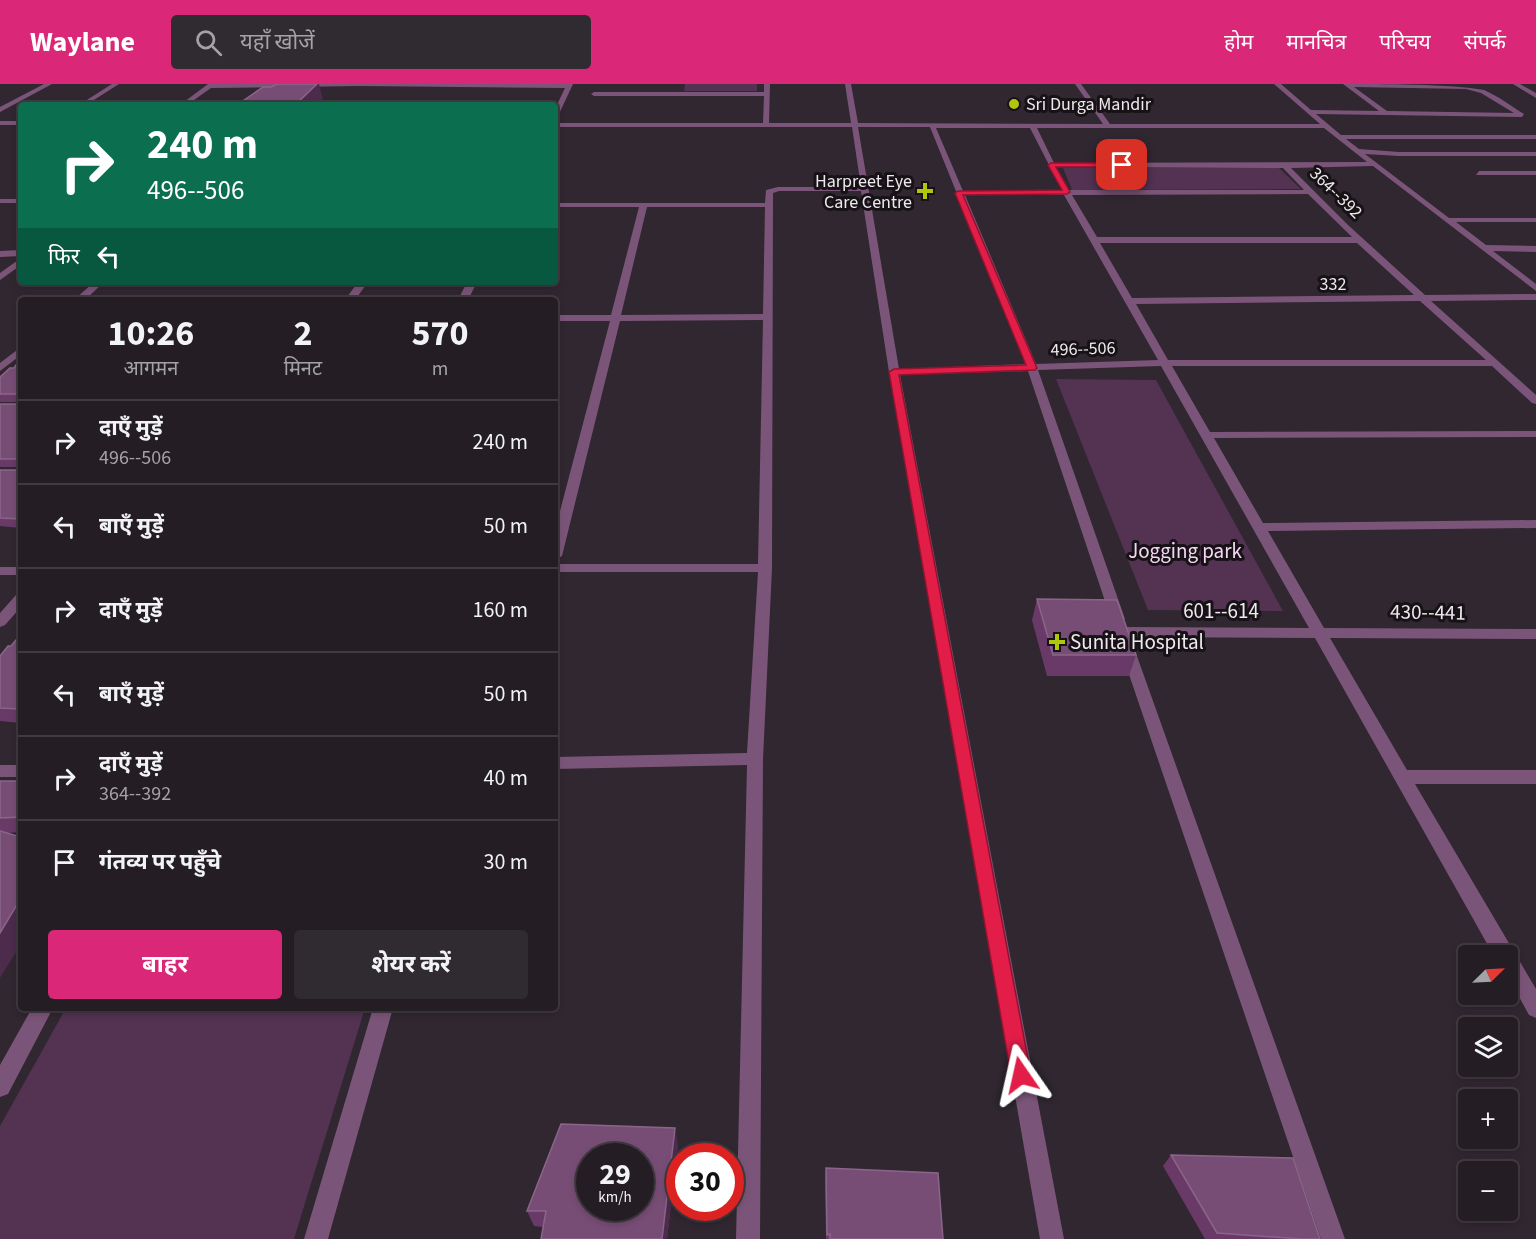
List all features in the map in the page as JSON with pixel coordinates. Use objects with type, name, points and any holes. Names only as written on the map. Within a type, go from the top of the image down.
[{"type":"street","points":[[0,110],[49,84]]},
{"type":"street","points":[[87,102],[116,84]]},
{"type":"street","points":[[672,94],[674,84]]},
{"type":"street","points":[[766,124],[767,84]]},
{"type":"street","points":[[848,84],[894,372],[1052,1239]]},
{"type":"street","points":[[1078,84],[1108,126]]},
{"type":"street","points":[[1277,84],[1359,152],[1536,288]]},
{"type":"street","points":[[1516,84],[1536,96]]},
{"type":"street","points":[[187,102],[210,85],[570,85],[558,110]]},
{"type":"street","points":[[1310,112],[1526,115],[1480,91],[1466,87],[1347,85]]},
{"type":"street","points":[[1347,85],[1387,114]]},
{"type":"street","points":[[594,94],[767,94]]},
{"type":"street","points":[[0,123],[18,123]]},
{"type":"street","points":[[558,125],[1327,126]]},
{"type":"street","points":[[932,125],[958,193],[1032,368],[1332,1239]]},
{"type":"street","points":[[1033,126],[1051,165],[1499,945]]},
{"type":"street","points":[[1340,136],[1536,137]]},
{"type":"street","points":[[1527,136],[1536,142]]},
{"type":"street","points":[[1359,152],[1536,154]]},
{"type":"street","points":[[1285,166],[1375,164]]},
{"type":"street","name":"364--392","points":[[1051,165],[1285,166],[1309,192],[1424,300],[1536,401]]},
{"type":"street","points":[[1479,173],[1536,173]]},
{"type":"street","points":[[748,1239],[754,759],[765,568],[769,192],[778,189],[865,189]]},
{"type":"street","points":[[958,193],[1309,192]]},
{"type":"street","points":[[0,201],[18,201]]},
{"type":"street","points":[[558,205],[770,205]]},
{"type":"street","points":[[558,544],[644,205]]},
{"type":"street","points":[[1448,220],[1536,220]]},
{"type":"street","points":[[1094,240],[1360,240]]},
{"type":"street","points":[[1484,248],[1536,249]]},
{"type":"street","points":[[0,254],[18,253]]},
{"type":"street","points":[[0,277],[18,263]]},
{"type":"street","points":[[1521,276],[1536,276]]},
{"type":"street","points":[[83,297],[96,285]]},
{"type":"street","name":"332","points":[[1129,301],[1424,300],[1536,297]]},
{"type":"street","points":[[558,318],[768,317]]},
{"type":"street","points":[[0,368],[18,353]]},
{"type":"street","name":"496--506","points":[[894,372],[1165,363],[1495,363]]},
{"type":"street","points":[[1206,435],[1536,434]]},
{"type":"street","points":[[1259,527],[1536,524]]},
{"type":"street","points":[[558,568],[765,568]]},
{"type":"street","points":[[0,571],[18,571]]},
{"type":"street","points":[[0,622],[18,601]]},
{"type":"street","name":"601--614","points":[[1122,632],[1319,632]]},
{"type":"street","name":"430--441","points":[[1319,632],[1536,634]]},
{"type":"street","points":[[558,763],[754,759]]},
{"type":"street","points":[[0,771],[18,771]]},
{"type":"street","points":[[1403,777],[1536,777]]},
{"type":"street","points":[[1518,972],[1530,988],[1536,1008]]},
{"type":"street","points":[[0,1086],[42,1011]]},
{"type":"street","points":[[316,1239],[382,1011]]},
{"type":"green space","points":[[685,84],[757,84],[757,91],[684,91]]},
{"type":"green space","points":[[1063,168],[1279,168],[1301,189],[1072,190]]},
{"type":"green space","name":"Jogging park","points":[[1056,379],[1156,380],[1283,611],[1148,610]]},
{"type":"green space","points":[[64,1011],[364,1011],[294,1239],[0,1239],[0,1126]]},
{"type":"building","points":[[277,84],[317,84],[298,102],[241,102],[263,87]]},
{"type":"building","points":[[18,362],[18,394],[0,394],[0,377],[10,368],[14,368]]},
{"type":"building","points":[[18,403],[18,459],[0,459],[0,404]]},
{"type":"building","points":[[0,470],[18,470],[18,519],[0,518]]},
{"type":"building","points":[[1037,599],[1117,600],[1136,655],[1053,655]]},
{"type":"building","points":[[18,638],[18,709],[0,708],[0,656],[8,646],[11,646]]},
{"type":"building","points":[[0,781],[18,781],[18,817],[0,818]]},
{"type":"building","points":[[0,831],[18,836],[18,903],[0,933]]},
{"type":"building","points":[[561,1124],[675,1128],[673,1143],[666,1143],[666,1205],[662,1239],[541,1239],[546,1211],[527,1211]]},
{"type":"building","points":[[1171,1155],[1293,1158],[1320,1239],[1217,1233]]},
{"type":"building","points":[[826,1168],[938,1173],[943,1239],[830,1239],[830,1234],[827,1235]]},
{"type":"place","name":"Sri Durga Mandir","points":[[1014,104]]},
{"type":"place","name":"Harpreet Eye Care Centre","points":[[925,191]]},
{"type":"place","name":"Sunita Hospital","points":[[1057,642]]},
{"type":"route","points":[[1021,1075],[894,372],[1032,368],[958,193],[1067,192],[1051,165],[1122,165]]}]
